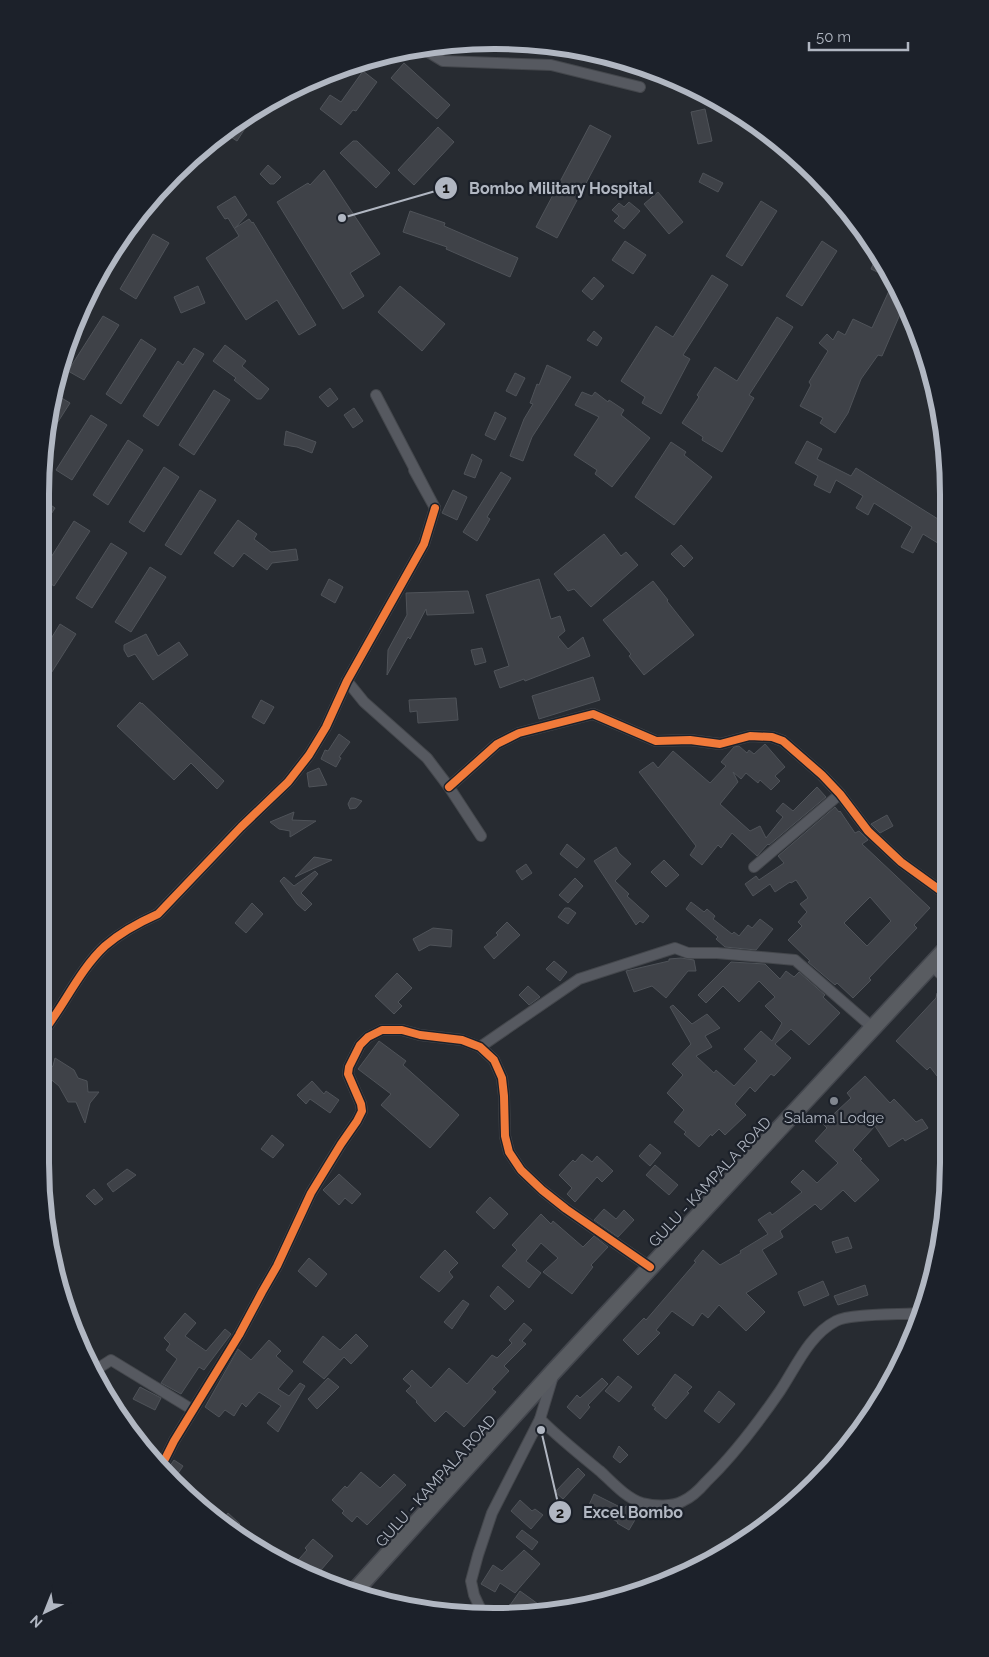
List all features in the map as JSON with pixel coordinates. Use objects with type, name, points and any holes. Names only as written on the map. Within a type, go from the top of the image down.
[{"type":"main road","name":"GULU - KAMPALA ROAD","points":[[358,1587],[554,1371],[940,955]]},
{"type":"street","points":[[431,54],[442,61],[551,65],[640,86]]},
{"type":"street","points":[[49,1025],[82,974],[105,946],[158,914],[241,827],[288,782],[309,755],[326,727],[347,682],[424,544],[435,508],[376,395]]},
{"type":"street","points":[[414,470],[435,508]]},
{"type":"street","points":[[347,682],[364,702],[427,758],[449,787],[481,836]]},
{"type":"street","points":[[449,787],[497,744],[519,733],[593,714],[656,741],[690,740],[720,744],[750,736],[772,737],[783,741],[822,775],[840,794],[868,831],[902,862],[940,890]]},
{"type":"street","points":[[754,867],[840,794]]},
{"type":"street","points":[[480,1047],[578,979],[675,948],[688,953],[717,953],[795,960],[872,1027]]},
{"type":"street","points":[[931,965],[940,973]]},
{"type":"street","points":[[164,1461],[174,1441],[239,1335],[277,1266],[311,1193],[362,1111],[362,1104],[348,1074],[349,1066],[360,1045],[368,1037],[382,1030],[402,1030],[420,1035],[462,1040],[480,1047],[494,1060],[502,1078],[505,1136],[510,1152],[521,1170],[566,1209],[650,1268]]},
{"type":"street","points":[[540,1419],[575,1452],[622,1490],[641,1502],[656,1505],[683,1502],[715,1474],[747,1438],[781,1390],[800,1357],[828,1327],[837,1320],[859,1316],[914,1313]]},
{"type":"street","points":[[99,1368],[111,1360],[193,1410]]},
{"type":"street","points":[[480,1608],[474,1594],[471,1580],[478,1555],[492,1514],[540,1419],[554,1371]]},
{"type":"building","points":[[404,63],[450,105],[437,119],[391,78]]},
{"type":"building","points":[[363,71],[377,82],[356,111],[353,110],[341,125],[320,109],[330,95],[341,102]]},
{"type":"building","points":[[705,109],[712,141],[698,144],[691,112]]},
{"type":"building","points":[[248,123],[237,141],[230,136]]},
{"type":"building","points":[[590,125],[611,136],[557,238],[536,227]]},
{"type":"building","points":[[438,127],[454,142],[414,185],[398,170]]},
{"type":"building","points":[[353,141],[357,141],[390,173],[376,188],[340,153]]},
{"type":"building","points":[[268,165],[281,177],[274,184],[270,184],[260,174]]},
{"type":"building","points":[[324,170],[380,254],[350,273],[364,296],[343,309],[277,202],[308,183],[310,185]]},
{"type":"building","points":[[703,173],[723,183],[718,192],[699,182]]},
{"type":"building","points":[[658,192],[683,222],[669,234],[644,204]]},
{"type":"building","points":[[235,196],[247,215],[235,228],[249,219],[253,222],[316,325],[299,335],[277,300],[246,320],[206,258],[239,236],[228,218],[225,219],[217,207]]},
{"type":"building","points":[[761,201],[777,211],[742,266],[726,256]]},
{"type":"building","points":[[629,202],[640,211],[624,229],[614,221],[619,216],[612,210],[619,203],[624,207]]},
{"type":"building","points":[[410,211],[445,223],[444,226],[518,258],[510,277],[446,249],[447,247],[403,232]]},
{"type":"building","points":[[153,234],[169,243],[136,299],[120,289]]},
{"type":"building","points":[[625,241],[646,255],[633,274],[612,260]]},
{"type":"building","points":[[822,241],[837,251],[802,306],[786,296]]},
{"type":"building","points":[[874,262],[882,274],[871,269]]},
{"type":"building","points":[[712,275],[728,285],[683,355],[690,359],[661,414],[642,403],[645,397],[621,381],[656,326],[673,337]]},
{"type":"building","points":[[594,277],[604,286],[592,300],[582,291]]},
{"type":"building","points":[[198,286],[205,303],[181,313],[174,297]]},
{"type":"building","points":[[400,286],[445,324],[422,351],[378,312]]},
{"type":"building","points":[[890,289],[901,312],[882,356],[878,355],[861,379],[848,413],[835,433],[820,423],[823,418],[800,406],[811,385],[809,382],[828,351],[819,343],[827,334],[833,340],[838,331],[845,335],[853,319],[872,328]]},
{"type":"building","points":[[103,316],[119,325],[84,380],[68,371]]},
{"type":"building","points":[[777,317],[793,327],[749,395],[754,398],[722,452],[702,440],[703,437],[682,423],[715,367],[737,381]]},
{"type":"building","points":[[594,331],[602,338],[597,346],[587,340]]},
{"type":"building","points":[[141,339],[156,349],[121,404],[106,394]]},
{"type":"building","points":[[225,345],[246,361],[242,366],[269,389],[261,399],[257,399],[234,380],[236,378],[213,361]]},
{"type":"building","points":[[194,348],[204,354],[158,426],[143,416],[178,361],[183,365]]},
{"type":"building","points":[[547,365],[571,377],[532,437],[523,461],[510,456],[524,419],[533,404],[530,403],[537,384],[539,385]]},
{"type":"building","points":[[515,373],[525,378],[516,396],[506,391]]},
{"type":"building","points":[[330,388],[338,399],[328,407],[319,397]]},
{"type":"building","points":[[214,390],[230,400],[194,455],[179,445]]},
{"type":"building","points":[[582,392],[592,396],[595,392],[608,402],[609,400],[624,410],[621,415],[650,438],[612,487],[595,474],[597,470],[574,455],[599,417],[575,405]]},
{"type":"building","points":[[60,397],[70,403],[54,428]]},
{"type":"building","points":[[354,408],[363,421],[353,428],[344,415]]},
{"type":"building","points":[[495,412],[506,418],[495,440],[485,435]]},
{"type":"building","points":[[91,415],[107,425],[72,480],[56,470]]},
{"type":"building","points":[[286,431],[316,442],[312,453],[297,447],[284,445]]},
{"type":"building","points":[[128,440],[143,450],[108,505],[93,495]]},
{"type":"building","points":[[807,441],[822,449],[817,459],[851,476],[856,468],[938,519],[940,516],[940,544],[923,534],[913,553],[901,547],[912,527],[874,503],[868,515],[856,508],[863,496],[836,480],[830,493],[814,485],[818,476],[795,463]]},
{"type":"building","points":[[671,442],[686,452],[684,455],[712,477],[674,525],[635,497]]},
{"type":"building","points":[[472,454],[482,460],[475,478],[464,474]]},
{"type":"building","points":[[164,467],[179,477],[144,532],[129,522]]},
{"type":"building","points":[[501,472],[511,478],[487,517],[490,519],[477,541],[463,532]]},
{"type":"building","points":[[200,490],[216,500],[181,555],[165,545]]},
{"type":"building","points":[[453,490],[467,497],[457,520],[442,513]]},
{"type":"building","points":[[49,504],[55,508],[49,517]]},
{"type":"building","points":[[238,520],[257,534],[254,539],[271,552],[296,549],[298,560],[272,563],[267,570],[244,553],[233,567],[214,553]]},
{"type":"building","points":[[74,521],[90,531],[54,586],[49,583],[49,560]]},
{"type":"building","points":[[604,534],[621,556],[626,552],[638,565],[591,607],[574,589],[568,591],[554,574]]},
{"type":"building","points":[[111,543],[127,553],[92,608],[76,598]]},
{"type":"building","points":[[681,545],[693,558],[684,567],[671,554]]},
{"type":"building","points":[[150,567],[166,577],[131,632],[115,622]]},
{"type":"building","points":[[329,579],[343,587],[335,603],[321,595]]},
{"type":"building","points":[[539,579],[551,619],[560,616],[565,631],[558,637],[568,649],[583,637],[590,656],[525,681],[524,679],[500,688],[494,671],[509,666],[486,595]]},
{"type":"building","points":[[653,581],[694,635],[644,675],[629,656],[631,654],[603,620]]},
{"type":"building","points":[[468,591],[474,613],[427,615],[426,609],[387,675],[388,650],[407,615],[406,593]]},
{"type":"building","points":[[60,624],[76,634],[49,676],[49,642]]},
{"type":"building","points":[[146,634],[158,656],[179,642],[188,655],[153,680],[135,654],[128,657],[124,650],[124,645]]},
{"type":"building","points":[[482,648],[486,662],[475,665],[471,650]]},
{"type":"building","points":[[593,677],[600,700],[539,719],[532,696]]},
{"type":"building","points":[[456,698],[458,720],[418,723],[417,711],[410,712],[409,700]]},
{"type":"building","points":[[261,700],[274,707],[264,724],[252,717]]},
{"type":"building","points":[[140,702],[224,781],[217,789],[191,763],[174,780],[117,726]]},
{"type":"building","points":[[339,734],[350,742],[339,757],[341,758],[336,767],[321,759],[325,750],[328,751]]},
{"type":"building","points":[[765,744],[785,767],[775,776],[780,781],[771,790],[760,780],[758,783],[746,773],[741,779],[733,772],[738,782],[720,804],[750,831],[760,826],[766,838],[783,817],[776,811],[783,803],[793,811],[817,787],[826,797],[768,844],[757,856],[732,833],[721,848],[718,845],[702,865],[690,855],[696,846],[639,772],[653,762],[658,768],[673,751],[710,783],[726,766],[721,762],[734,747],[739,746],[747,753],[749,750],[754,754]]},
{"type":"building","points":[[319,768],[327,785],[309,787],[307,773]]},
{"type":"building","points":[[351,798],[362,801],[356,808],[350,809],[348,804]]},
{"type":"building","points":[[835,807],[840,811],[855,833],[859,831],[868,840],[862,844],[930,908],[914,925],[917,928],[869,978],[871,980],[853,998],[837,983],[835,985],[808,962],[810,961],[788,940],[802,926],[798,922],[807,912],[800,904],[808,898],[796,880],[775,892],[770,884],[753,896],[745,884],[756,876],[759,880],[784,863],[778,856]],"holes":[[[870,897],[891,921],[867,946],[844,923]]]},
{"type":"building","points":[[294,812],[292,820],[316,821],[290,837],[290,831],[279,829],[270,822]]},
{"type":"building","points":[[887,815],[893,826],[880,833],[871,824]]},
{"type":"building","points":[[567,844],[585,859],[577,868],[560,854]]},
{"type":"building","points":[[616,847],[619,853],[631,864],[615,881],[629,894],[627,896],[649,916],[643,923],[640,921],[636,925],[594,861]]},
{"type":"building","points":[[314,857],[332,860],[295,877]]},
{"type":"building","points":[[664,860],[679,875],[666,887],[651,872]]},
{"type":"building","points":[[526,864],[532,873],[522,880],[516,871]]},
{"type":"building","points":[[315,871],[318,874],[301,893],[312,904],[305,911],[297,904],[280,881],[284,877],[294,886]]},
{"type":"building","points":[[575,878],[583,886],[568,903],[559,895]]},
{"type":"building","points":[[691,902],[704,912],[707,909],[715,916],[713,919],[732,934],[734,932],[739,936],[748,925],[752,928],[760,919],[773,929],[756,950],[725,947],[716,939],[718,937],[686,909]]},
{"type":"building","points":[[252,903],[263,914],[246,933],[235,923]]},
{"type":"building","points":[[565,908],[569,908],[576,913],[568,924],[558,917]]},
{"type":"building","points":[[507,922],[520,935],[494,959],[484,947],[498,935],[496,933]]},
{"type":"building","points":[[433,928],[452,930],[451,947],[430,945],[419,951],[413,939]]},
{"type":"building","points":[[669,959],[694,960],[696,971],[688,971],[666,998],[652,986],[634,992],[626,971],[669,961]]},
{"type":"building","points":[[554,961],[567,972],[560,981],[546,969]]},
{"type":"building","points":[[731,962],[765,964],[780,979],[786,971],[794,977],[799,972],[825,995],[823,997],[840,1013],[809,1045],[791,1029],[775,1044],[791,1058],[774,1076],[771,1074],[755,1092],[750,1087],[735,1104],[746,1115],[725,1135],[719,1129],[712,1136],[711,1134],[699,1147],[674,1122],[684,1110],[667,1093],[683,1075],[672,1064],[691,1044],[670,1007],[673,1005],[692,1024],[707,1014],[720,1028],[705,1036],[712,1047],[696,1056],[714,1073],[716,1070],[734,1086],[757,1061],[744,1049],[761,1031],[772,1041],[782,1023],[765,1006],[775,997],[759,981],[739,1002],[723,986],[706,1003],[698,995]]},
{"type":"building","points":[[397,973],[412,988],[398,1002],[402,1006],[394,1014],[375,996]]},
{"type":"building","points":[[528,986],[540,997],[529,1005],[519,995]]},
{"type":"building","points":[[937,993],[940,994],[940,1080],[930,1067],[927,1070],[896,1041],[936,998]]},
{"type":"building","points":[[379,1041],[406,1061],[403,1065],[459,1115],[430,1148],[381,1105],[391,1094],[358,1069]]},
{"type":"building","points":[[55,1058],[74,1070],[78,1078],[87,1081],[88,1092],[99,1092],[90,1103],[85,1123],[76,1102],[68,1102],[59,1086],[49,1078],[49,1069],[53,1066]]},
{"type":"building","points":[[865,1076],[890,1103],[894,1099],[916,1122],[922,1119],[928,1128],[905,1141],[903,1138],[889,1147],[875,1126],[853,1150],[879,1180],[855,1202],[843,1190],[821,1210],[815,1204],[780,1231],[783,1237],[762,1250],[777,1274],[746,1293],[765,1312],[746,1331],[719,1305],[708,1318],[702,1313],[693,1326],[672,1311],[656,1330],[660,1333],[638,1355],[623,1340],[644,1318],[646,1320],[696,1262],[694,1261],[703,1250],[720,1265],[741,1253],[740,1251],[768,1234],[758,1220],[770,1212],[772,1215],[802,1192],[791,1182],[803,1170],[817,1183],[838,1163],[815,1141],[827,1128],[823,1124],[851,1098],[847,1093]]},
{"type":"building","points":[[312,1081],[324,1094],[326,1091],[339,1100],[330,1113],[310,1099],[306,1104],[297,1095]]},
{"type":"building","points":[[272,1135],[284,1145],[273,1158],[261,1149]]},
{"type":"building","points":[[650,1144],[661,1153],[650,1166],[639,1156]]},
{"type":"building","points":[[582,1154],[592,1162],[597,1156],[613,1171],[602,1182],[597,1177],[575,1202],[567,1194],[572,1188],[559,1175],[573,1160],[575,1162]]},
{"type":"building","points":[[655,1165],[678,1185],[669,1195],[646,1175]]},
{"type":"building","points":[[127,1169],[136,1175],[113,1192],[107,1184]]},
{"type":"building","points":[[339,1174],[361,1194],[352,1204],[345,1198],[339,1205],[323,1190]]},
{"type":"building","points":[[94,1189],[103,1199],[95,1205],[86,1196]]},
{"type":"building","points":[[490,1197],[508,1214],[494,1229],[476,1212]]},
{"type":"building","points":[[604,1209],[616,1219],[624,1210],[634,1220],[618,1237],[594,1220]]},
{"type":"building","points":[[541,1214],[551,1224],[553,1221],[583,1247],[594,1236],[608,1247],[591,1265],[593,1267],[572,1294],[543,1272],[558,1258],[541,1243],[526,1261],[541,1273],[529,1288],[502,1266],[517,1250],[512,1245]]},
{"type":"building","points":[[848,1237],[852,1248],[836,1253],[832,1242]]},
{"type":"building","points":[[445,1250],[458,1263],[449,1272],[453,1277],[439,1292],[420,1277]]},
{"type":"building","points":[[309,1258],[327,1274],[316,1287],[298,1271]]},
{"type":"building","points":[[823,1281],[829,1295],[804,1306],[798,1292]]},
{"type":"building","points":[[865,1285],[868,1295],[838,1305],[834,1296]]},
{"type":"building","points":[[498,1286],[514,1301],[505,1310],[490,1296]]},
{"type":"building","points":[[463,1300],[469,1304],[452,1329],[444,1322]]},
{"type":"building","points":[[185,1313],[196,1323],[185,1336],[206,1351],[225,1329],[231,1334],[204,1370],[199,1367],[181,1394],[161,1383],[177,1359],[166,1350],[170,1344],[164,1338]]},
{"type":"building","points":[[524,1323],[532,1330],[522,1341],[526,1344],[504,1366],[509,1371],[492,1389],[496,1392],[464,1427],[446,1411],[435,1422],[406,1391],[411,1386],[403,1379],[412,1370],[431,1388],[449,1368],[467,1384],[492,1355],[497,1358],[512,1343],[509,1340]]},
{"type":"building","points":[[356,1334],[368,1346],[351,1364],[344,1357],[324,1379],[303,1362],[323,1336],[340,1350]]},
{"type":"building","points":[[269,1340],[281,1351],[276,1356],[293,1371],[278,1389],[289,1396],[300,1383],[305,1386],[278,1432],[267,1423],[281,1406],[259,1392],[246,1407],[242,1403],[234,1416],[225,1410],[219,1417],[205,1407],[238,1349],[251,1360]]},
{"type":"building","points":[[675,1374],[692,1387],[666,1419],[652,1405]]},
{"type":"building","points":[[618,1376],[632,1387],[619,1402],[605,1391]]},
{"type":"building","points":[[328,1378],[339,1387],[317,1409],[308,1399]]},
{"type":"building","points":[[602,1378],[608,1384],[588,1405],[590,1407],[580,1419],[567,1407],[577,1395],[580,1398]]},
{"type":"building","points":[[140,1387],[161,1398],[155,1410],[133,1399]]},
{"type":"building","points":[[719,1391],[735,1404],[719,1423],[704,1411]]},
{"type":"building","points":[[619,1446],[628,1455],[620,1463],[613,1457]]},
{"type":"building","points":[[174,1460],[183,1466],[177,1475],[169,1467]]},
{"type":"building","points":[[578,1468],[585,1475],[563,1499],[555,1492]]},
{"type":"building","points":[[361,1472],[380,1488],[394,1474],[406,1485],[367,1525],[357,1516],[352,1522],[332,1500],[345,1486],[347,1488]]},
{"type":"building","points":[[594,1494],[624,1509],[626,1506],[639,1513],[629,1530],[618,1522],[588,1507]]},
{"type":"building","points":[[520,1500],[532,1511],[535,1509],[543,1515],[531,1529],[511,1511]]},
{"type":"building","points":[[228,1513],[240,1524],[238,1526],[225,1517]]},
{"type":"building","points":[[522,1530],[538,1542],[532,1550],[516,1537]]},
{"type":"building","points":[[313,1539],[333,1556],[321,1570],[327,1575],[297,1562],[307,1550],[305,1548]]},
{"type":"building","points":[[524,1550],[540,1564],[515,1593],[500,1583],[495,1592],[481,1584],[493,1565],[502,1571]]},
{"type":"building","points":[[520,1591],[540,1605],[524,1607],[508,1608]]},
{"type":"cycle path","points":[[49,1024],[87,966],[105,946],[137,924],[158,914],[241,827],[288,782],[309,755],[326,727],[347,681],[424,544],[435,508]]},
{"type":"cycle path","points":[[449,787],[497,744],[519,733],[593,714],[656,741],[690,740],[720,744],[750,736],[772,737],[783,741],[822,775],[840,794],[868,831],[901,862],[940,890]]},
{"type":"cycle path","points":[[164,1461],[174,1441],[239,1335],[277,1266],[311,1193],[357,1121],[362,1111],[361,1104],[348,1074],[349,1067],[360,1045],[368,1037],[382,1030],[402,1030],[420,1035],[462,1040],[480,1047],[494,1060],[502,1078],[505,1136],[509,1152],[521,1170],[566,1209],[650,1267]]},
{"type":"place","name":"Bombo Military Hospital","points":[[342,218]]},
{"type":"place","name":"Salama Lodge","points":[[834,1101]]},
{"type":"place","name":"Excel Bombo","points":[[541,1430]]}]
